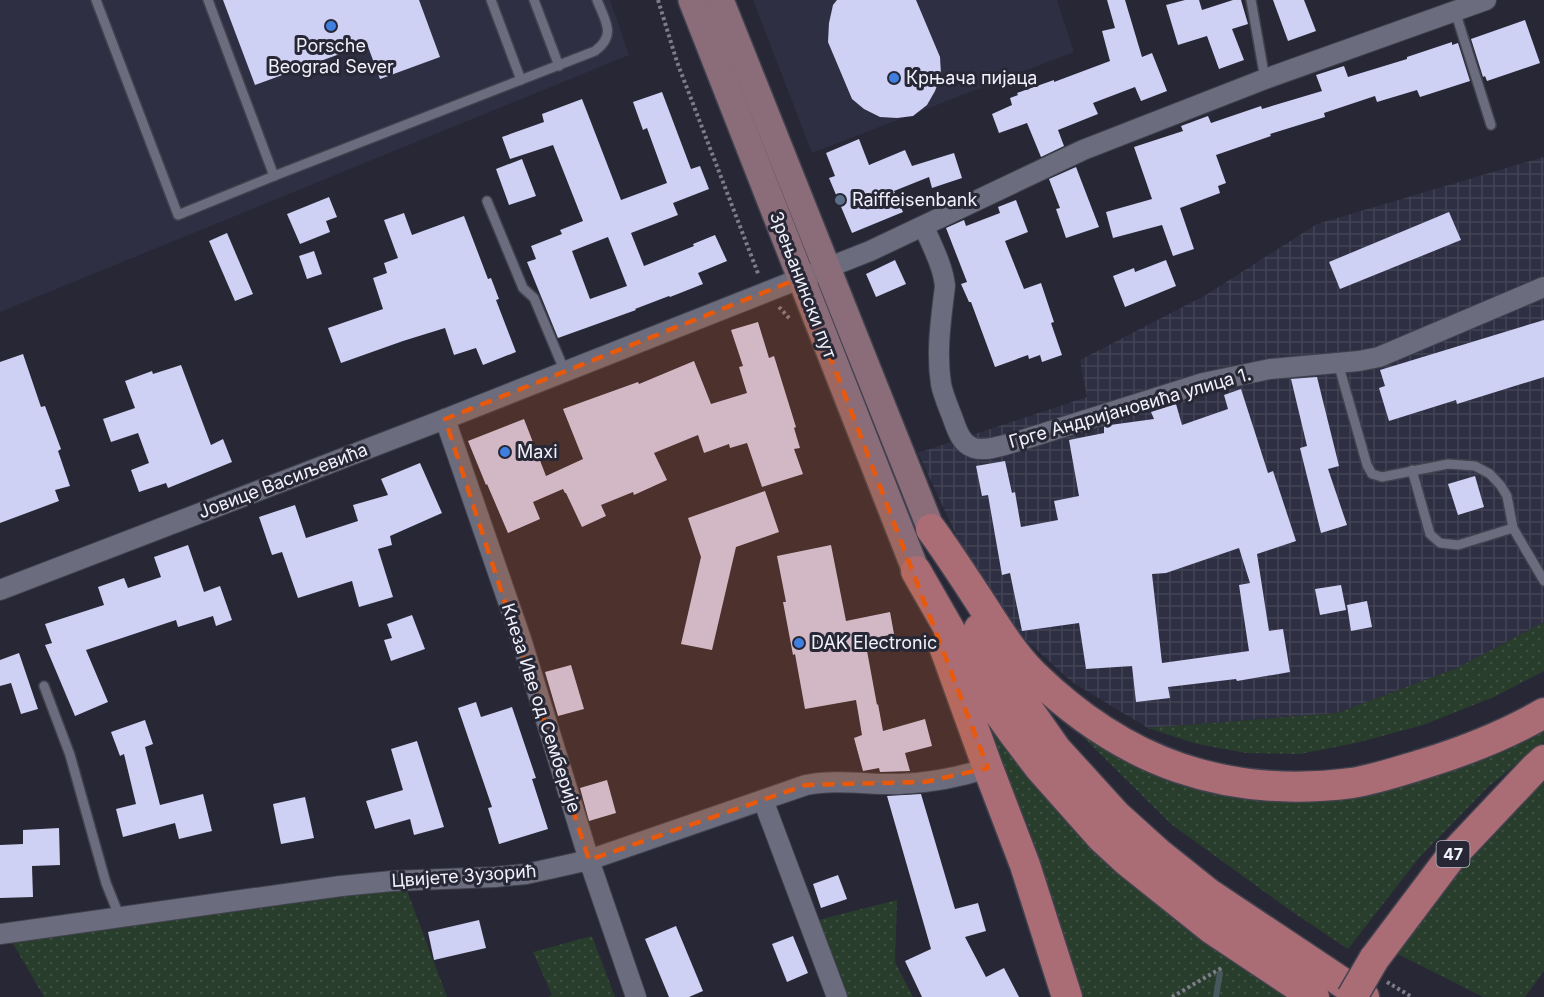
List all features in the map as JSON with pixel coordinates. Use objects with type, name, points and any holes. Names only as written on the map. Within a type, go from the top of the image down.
[{"type":"main road","name":"Зрењанински пут","points":[[692,0],[916,570]]},
{"type":"main road","name":"Зрењанински пут","points":[[720,0],[931,529]]},
{"type":"main road","points":[[931,529],[1003,636],[1032,673],[1099,729],[1175,767],[1220,780],[1286,787],[1353,782],[1392,774],[1474,746],[1544,713]]},
{"type":"main road","points":[[931,529],[951,577],[1005,676],[1056,748],[1117,816],[1208,893],[1373,978]]},
{"type":"main road","points":[[916,570],[1025,865],[1067,997]]},
{"type":"main road","points":[[916,570],[991,702],[1039,767],[1102,838],[1212,929],[1314,997]]},
{"type":"main road","name":"47","points":[[1352,997],[1373,978],[1450,858],[1544,760]]},
{"type":"street","name":"Јовице Васиљевића","points":[[0,590],[445,419],[865,253],[1083,150],[1265,79],[1486,0]]},
{"type":"street","name":"Грге Андријановића улица 1.","points":[[924,227],[945,286],[939,339],[941,386],[961,438],[967,445],[976,449],[997,447],[1019,441],[1203,383],[1270,369],[1379,357],[1544,287]]},
{"type":"street","name":"Кнеза Иве од Семберије","points":[[445,419],[521,639],[589,860],[636,997]]},
{"type":"street","name":"Цвијете Зузорић","points":[[0,934],[341,886],[526,874],[589,860],[815,783],[926,782],[988,768]]},
{"type":"street","points":[[763,800],[837,997]]},
{"type":"lane","points":[[96,0],[178,216],[274,176],[595,51],[605,44],[609,32],[597,0]]},
{"type":"lane","points":[[208,0],[274,176]]},
{"type":"lane","points":[[491,0],[521,80]]},
{"type":"lane","points":[[534,0],[559,66]]},
{"type":"lane","points":[[1251,0],[1265,79]]},
{"type":"lane","points":[[1455,11],[1491,125]]},
{"type":"lane","points":[[487,201],[523,288],[534,298],[564,372]]},
{"type":"lane","points":[[1338,363],[1367,465],[1372,474],[1382,477],[1448,464],[1475,466],[1490,474],[1507,496],[1513,528],[1544,581]]},
{"type":"lane","points":[[1412,470],[1430,534],[1440,543],[1458,545],[1513,528]]},
{"type":"lane","points":[[44,686],[70,755],[106,883],[120,918]]},
{"type":"path","points":[[658,0],[677,62],[765,292],[794,323]]},
{"type":"path","points":[[1172,997],[1219,968],[1231,964],[1246,952]]},
{"type":"path","points":[[1373,978],[1412,997]]},
{"type":"highlighted area","points":[[800,278],[988,768],[925,782],[806,785],[589,860],[445,419]]},
{"type":"shaded area","points":[[0,0],[610,0],[629,55],[0,312]]},
{"type":"shaded area","name":"Крњача пијаца","points":[[753,0],[1057,0],[1074,52],[812,153]]},
{"type":"shaded area","points":[[1544,157],[1544,622],[1457,668],[1337,713],[1148,728],[1072,682],[1009,625],[963,550],[918,453],[1087,397],[1080,360],[1206,295],[1317,224]]},
{"type":"green space","points":[[1544,622],[1544,671],[1494,697],[1423,725],[1356,743],[1300,754],[1246,753],[1197,744],[1148,728],[1337,713],[1457,668]]},
{"type":"green space","points":[[990,719],[1295,997],[1084,997],[1028,825],[983,723]]},
{"type":"green space","points":[[1544,727],[1544,741],[1487,788],[1418,859],[1348,949],[1291,911],[1171,824],[1075,729],[1169,777],[1278,797]]},
{"type":"green space","points":[[1544,765],[1544,971],[1525,997],[1483,997],[1392,951]]},
{"type":"green space","points":[[406,888],[447,997],[44,997],[12,942]]},
{"type":"green space","points":[[897,900],[895,962],[913,997],[846,997],[818,920]]},
{"type":"green space","points":[[592,936],[615,997],[548,997],[552,995],[533,952]]},
{"type":"building","name":"Porsche Beograd Sever","points":[[223,0],[419,0],[440,57],[380,79],[367,44],[255,85]]},
{"type":"building","points":[[837,0],[916,0],[940,57],[941,75],[927,105],[913,116],[880,117],[864,109],[852,99],[828,42],[829,23],[833,5]]},
{"type":"building","points":[[1107,0],[1125,0],[1142,57],[1152,53],[1167,91],[1141,101],[1135,87],[1093,103],[1098,114],[1058,130],[1064,146],[1041,157],[1027,123],[999,133],[992,114],[1012,105],[1010,98],[1018,95],[1017,93],[1110,61],[1102,31],[1115,28]]},
{"type":"building","points":[[1185,0],[1199,0],[1202,10],[1233,0],[1241,0],[1248,24],[1232,29],[1244,60],[1219,69],[1207,36],[1178,45],[1166,5]]},
{"type":"building","points":[[1273,0],[1304,0],[1316,31],[1288,41]]},
{"type":"building","points":[[1525,20],[1540,63],[1487,81],[1485,76],[1483,77],[1471,39]]},
{"type":"building","points":[[1452,42],[1452,45],[1458,43],[1470,81],[1420,97],[1417,90],[1377,102],[1375,96],[1324,113],[1325,117],[1270,134],[1271,136],[1216,155],[1226,183],[1218,186],[1220,193],[1180,208],[1194,249],[1173,256],[1162,225],[1113,238],[1106,212],[1152,199],[1134,147],[1183,131],[1181,126],[1208,116],[1211,123],[1261,106],[1262,109],[1322,91],[1316,75],[1344,66],[1348,77]]},
{"type":"building","points":[[662,92],[691,169],[700,166],[709,189],[673,203],[678,215],[631,233],[644,266],[715,235],[727,261],[698,273],[703,284],[558,338],[527,262],[536,259],[531,246],[562,234],[560,230],[583,221],[553,145],[510,159],[502,137],[544,122],[542,114],[582,99],[621,200],[667,183],[647,128],[643,130],[633,102]],"holes":[[[608,237],[627,286],[590,299],[572,251]]]},
{"type":"building","points":[[859,139],[869,165],[905,150],[912,166],[954,153],[962,178],[932,188],[929,177],[894,191],[903,212],[852,233],[829,178],[835,176],[826,153]]},
{"type":"building","points":[[522,159],[536,196],[509,205],[496,169]]},
{"type":"building","points":[[1076,167],[1099,227],[1066,238],[1056,209],[1060,208],[1049,179]]},
{"type":"building","points":[[329,197],[337,217],[326,221],[330,232],[300,244],[287,214]]},
{"type":"building","points":[[1016,200],[1028,232],[1005,241],[1024,289],[1041,283],[1062,355],[1042,362],[1040,355],[1029,359],[1028,355],[995,367],[971,302],[961,284],[967,282],[946,228],[964,220],[966,226],[1000,213],[998,207]]},
{"type":"building","points":[[1449,212],[1461,240],[1340,289],[1329,262]]},
{"type":"building","points":[[404,213],[412,235],[464,216],[488,279],[491,278],[499,299],[496,300],[516,352],[483,365],[476,348],[454,355],[445,328],[341,363],[328,328],[383,309],[373,278],[387,273],[384,263],[398,258],[384,220]]},
{"type":"building","points":[[227,233],[253,294],[235,301],[209,241]]},
{"type":"building","points":[[314,251],[322,274],[307,279],[299,256]]},
{"type":"building","points":[[895,260],[906,284],[876,297],[866,274]]},
{"type":"building","points":[[1166,260],[1176,286],[1125,307],[1113,276],[1134,268],[1135,272]]},
{"type":"building","points":[[1544,320],[1544,377],[1457,404],[1456,400],[1389,421],[1379,388],[1385,386],[1380,370]]},
{"type":"building","points":[[758,322],[769,358],[774,356],[796,427],[794,428],[800,448],[794,449],[803,474],[762,487],[747,443],[730,448],[729,444],[704,453],[698,435],[654,453],[667,480],[634,495],[633,492],[601,505],[606,516],[582,527],[563,489],[533,502],[540,519],[508,533],[468,441],[524,419],[546,476],[583,459],[563,409],[638,382],[639,384],[694,361],[711,404],[747,393],[739,367],[743,366],[731,330]]},
{"type":"building","points":[[23,354],[41,407],[45,406],[61,449],[58,451],[70,486],[55,490],[59,501],[0,523],[0,362]]},
{"type":"building","points":[[181,365],[211,445],[223,439],[232,462],[168,488],[166,483],[139,492],[131,470],[149,463],[138,433],[111,442],[103,419],[135,408],[125,381],[152,371],[153,374]]},
{"type":"building","points":[[1317,377],[1339,466],[1328,469],[1347,525],[1321,533],[1300,448],[1307,446],[1291,379]]},
{"type":"building","points":[[1241,389],[1268,473],[1273,471],[1296,541],[1257,554],[1269,631],[1283,629],[1290,672],[1237,681],[1236,679],[1168,687],[1170,698],[1136,702],[1132,666],[1086,669],[1079,623],[1022,631],[1010,573],[1002,575],[988,495],[982,496],[976,466],[1005,461],[1012,493],[1015,492],[1021,527],[1058,520],[1054,501],[1079,496],[1069,440],[1104,433],[1104,427],[1110,425],[1154,419],[1151,412],[1176,404],[1182,425],[1228,409],[1224,395]],"holes":[[[1239,548],[1250,583],[1239,585],[1249,651],[1162,663],[1152,574],[1166,573]]]},
{"type":"building","points":[[420,463],[442,513],[390,536],[392,545],[378,549],[393,597],[359,607],[352,581],[298,598],[282,552],[272,555],[259,517],[295,505],[306,538],[358,521],[353,505],[388,495],[381,479]]},
{"type":"building","points":[[1475,476],[1484,507],[1458,515],[1448,484]]},
{"type":"building","points":[[765,491],[779,532],[736,547],[712,650],[681,644],[701,557],[688,518]]},
{"type":"building","points":[[188,545],[204,592],[220,586],[232,620],[216,626],[213,616],[178,627],[176,620],[86,650],[108,702],[75,716],[45,645],[52,643],[45,624],[104,605],[98,587],[124,578],[128,588],[161,577],[154,557]]},
{"type":"building","points":[[831,545],[846,621],[890,612],[894,634],[865,640],[883,731],[925,719],[932,746],[905,753],[910,771],[880,772],[879,768],[863,771],[854,738],[862,735],[856,700],[805,709],[783,602],[786,602],[777,556]]},
{"type":"building","points":[[1341,585],[1346,610],[1320,615],[1315,589]]},
{"type":"building","points":[[1367,601],[1372,627],[1351,631],[1347,605]]},
{"type":"building","points":[[412,615],[425,649],[391,661],[384,640],[392,638],[387,624]]},
{"type":"building","points":[[19,653],[38,709],[21,714],[11,683],[0,686],[0,660]]},
{"type":"building","points":[[571,665],[584,709],[558,716],[545,672]]},
{"type":"building","points":[[476,702],[481,717],[512,707],[536,778],[532,779],[548,829],[499,844],[488,808],[492,807],[458,708]]},
{"type":"building","points":[[145,720],[153,744],[145,747],[160,805],[203,794],[212,831],[179,839],[175,823],[123,837],[116,809],[136,804],[124,754],[120,756],[111,732]]},
{"type":"building","points":[[417,741],[444,827],[414,835],[410,819],[375,829],[366,801],[403,790],[391,749]]},
{"type":"building","points":[[607,780],[616,813],[589,821],[580,788]]},
{"type":"building","points":[[921,794],[955,909],[978,903],[986,931],[965,937],[986,977],[1004,968],[1019,997],[922,997],[905,961],[931,949],[887,796]]},
{"type":"building","points":[[305,797],[314,838],[281,844],[273,804]]},
{"type":"building","points":[[59,828],[60,865],[32,866],[33,897],[0,898],[0,845],[23,844],[23,830]]},
{"type":"building","points":[[838,875],[847,899],[821,908],[813,884]]},
{"type":"building","points":[[479,920],[486,948],[434,960],[428,932]]},
{"type":"building","points":[[676,926],[703,991],[689,997],[669,997],[645,939]]},
{"type":"building","points":[[793,936],[808,973],[787,982],[772,944]]},
{"type":"waterway","points":[[1216,997],[1220,973]]},
{"type":"place","name":"Porsche Beograd Sever","points":[[331,26]]},
{"type":"place","name":"Крњача пијаца","points":[[894,78]]},
{"type":"place","name":"Raiffeisenbank","points":[[840,200]]},
{"type":"place","name":"Maxi","points":[[505,452]]},
{"type":"place","name":"DAK Electronic","points":[[799,643]]}]
